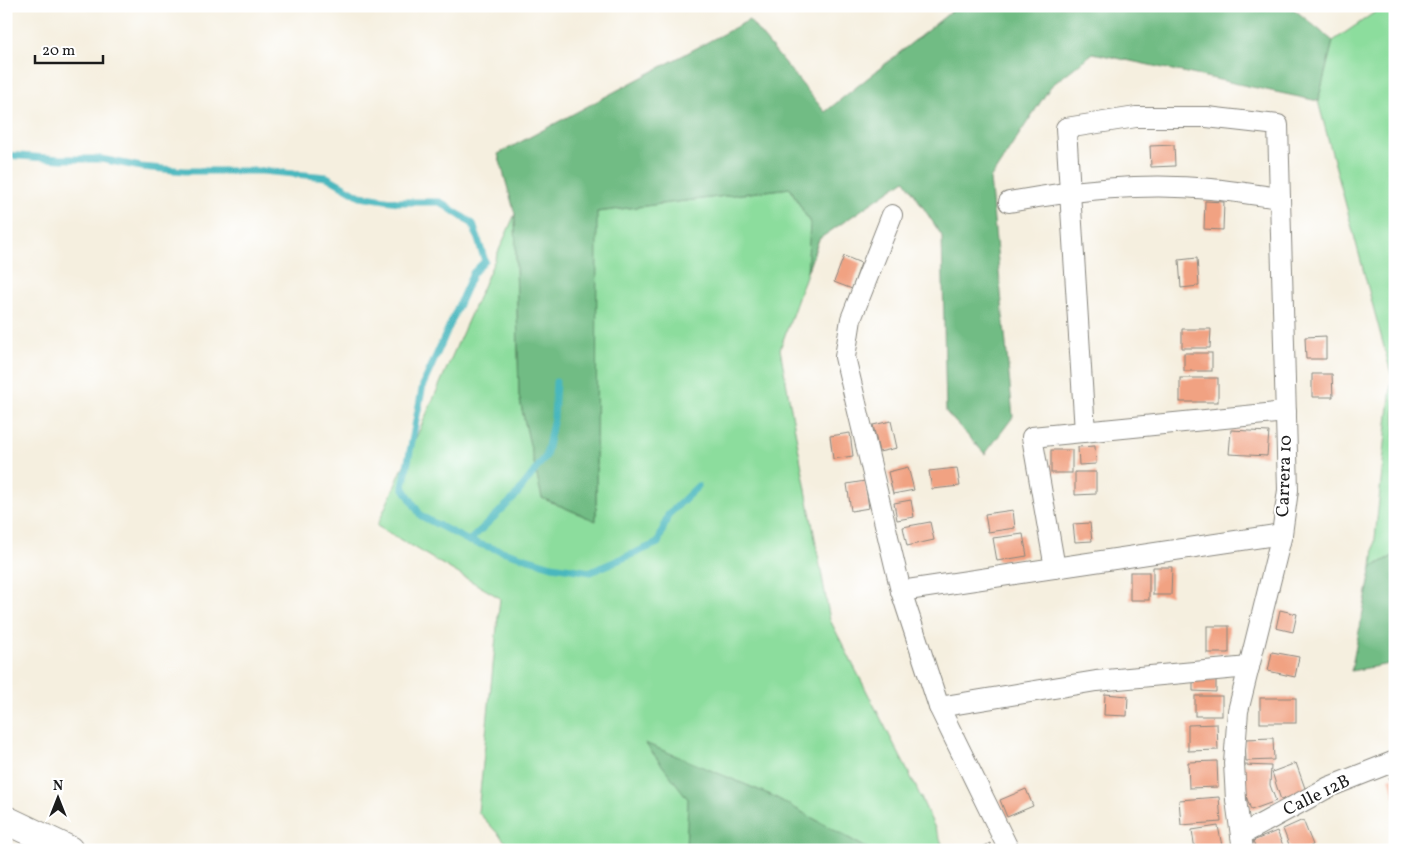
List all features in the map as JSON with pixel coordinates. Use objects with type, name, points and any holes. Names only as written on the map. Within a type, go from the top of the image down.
[{"type":"main road","points":[[6,820],[69,850]]},
{"type":"street","name":"Carrera 10","points":[[1070,191],[1066,128],[1136,118],[1207,117],[1278,125],[1288,490],[1282,534],[1238,711],[1234,763],[1242,842]]},
{"type":"street","points":[[1008,202],[1070,191],[1140,186],[1210,189],[1280,198]]},
{"type":"street","points":[[1070,191],[1085,432]]},
{"type":"street","points":[[892,215],[851,319],[845,356],[901,591],[939,707],[1009,850]]},
{"type":"street","points":[[1055,568],[1032,437],[1286,412]]},
{"type":"street","points":[[901,591],[1282,534]]},
{"type":"street","points":[[939,707],[1096,681],[1249,667]]},
{"type":"street","name":"Calle 12B","points":[[1242,842],[1329,787],[1395,761]]},
{"type":"green space","points":[[958,6],[1290,6],[1333,41],[1318,101],[1093,53],[1051,86],[990,179],[1013,417],[985,454],[946,412],[942,236],[905,180],[819,239],[807,272],[810,223],[790,188],[597,212],[596,521],[542,498],[519,396],[515,214],[498,154],[749,20],[825,112]]},
{"type":"green space","points":[[1384,6],[1395,6],[1395,555],[1372,567],[1392,377],[1318,101],[1333,41]]},
{"type":"green space","points":[[790,188],[819,239],[780,349],[830,620],[916,787],[945,850],[870,850],[773,796],[646,744],[689,799],[686,850],[513,850],[478,812],[500,598],[377,526],[515,214],[519,396],[542,498],[586,517],[596,517],[596,212]]},
{"type":"green space","points":[[1395,555],[1395,663],[1351,671],[1372,567]]},
{"type":"green space","points":[[645,743],[773,796],[870,850],[686,850],[688,799]]},
{"type":"building","points":[[1174,145],[1175,166],[1151,167],[1150,146]]},
{"type":"building","points":[[1205,201],[1224,202],[1223,230],[1204,229]]},
{"type":"building","points":[[844,256],[861,263],[852,289],[834,282]]},
{"type":"building","points":[[1197,258],[1199,286],[1181,288],[1179,260]]},
{"type":"building","points":[[1182,329],[1211,329],[1210,348],[1182,348]]},
{"type":"building","points":[[1326,336],[1326,359],[1306,359],[1305,337]]},
{"type":"building","points":[[1184,353],[1212,353],[1212,371],[1184,371]]},
{"type":"building","points":[[1312,374],[1332,374],[1333,397],[1312,397]]},
{"type":"building","points":[[1180,378],[1218,378],[1218,402],[1180,402]]},
{"type":"building","points":[[891,421],[897,448],[879,452],[873,425]]},
{"type":"building","points":[[1231,430],[1269,432],[1267,456],[1229,454]]},
{"type":"building","points":[[850,433],[853,456],[833,459],[830,436]]},
{"type":"building","points":[[1095,446],[1096,464],[1079,465],[1078,447]]},
{"type":"building","points":[[1051,450],[1072,450],[1072,473],[1051,473]]},
{"type":"building","points":[[908,467],[914,490],[893,494],[888,472]]},
{"type":"building","points":[[957,468],[960,486],[932,489],[929,471]]},
{"type":"building","points":[[1075,472],[1096,472],[1096,494],[1075,495]]},
{"type":"building","points":[[865,481],[869,508],[851,511],[847,484]]},
{"type":"building","points":[[911,500],[914,517],[897,520],[894,503]]},
{"type":"building","points":[[1013,510],[1015,528],[988,532],[985,514]]},
{"type":"building","points":[[930,522],[934,540],[907,546],[903,527]]},
{"type":"building","points":[[1090,523],[1092,541],[1075,542],[1073,524]]},
{"type":"building","points":[[1023,534],[1027,556],[997,561],[993,538]]},
{"type":"building","points":[[1153,567],[1172,567],[1171,595],[1153,595]]},
{"type":"building","points":[[1130,572],[1149,572],[1149,600],[1130,600]]},
{"type":"building","points":[[1280,610],[1297,614],[1293,632],[1276,628]]},
{"type":"building","points":[[1207,626],[1229,626],[1229,653],[1207,653]]},
{"type":"building","points":[[1272,652],[1299,657],[1295,677],[1268,671]]},
{"type":"building","points":[[1193,678],[1216,679],[1216,692],[1193,691]]},
{"type":"building","points":[[1105,694],[1128,696],[1127,716],[1104,715]]},
{"type":"building","points":[[1195,696],[1222,696],[1222,716],[1195,716]]},
{"type":"building","points":[[1260,698],[1296,698],[1296,723],[1260,723]]},
{"type":"building","points":[[1217,724],[1218,750],[1188,751],[1188,725]]},
{"type":"building","points":[[1273,738],[1274,760],[1246,761],[1245,739]]},
{"type":"building","points":[[1217,761],[1218,787],[1189,788],[1188,762]]},
{"type":"building","points":[[1296,763],[1306,791],[1281,800],[1272,772]]},
{"type":"building","points":[[1244,765],[1271,766],[1270,785],[1276,801],[1251,810],[1244,790]]},
{"type":"building","points":[[1395,776],[1395,796],[1394,796],[1389,778]]},
{"type":"building","points":[[1026,789],[1033,806],[1007,817],[1000,800]]},
{"type":"building","points":[[1219,797],[1221,822],[1181,825],[1179,800]]},
{"type":"building","points":[[1303,820],[1313,845],[1301,850],[1291,850],[1283,829]]},
{"type":"building","points":[[1218,826],[1222,846],[1195,850],[1192,830]]},
{"type":"building","points":[[1277,831],[1285,850],[1257,850],[1253,841]]},
{"type":"building","points":[[990,843],[993,850],[977,850]]},
{"type":"waterway","points":[[6,155],[60,159],[101,159],[141,167],[185,171],[262,171],[327,177],[360,196],[398,202],[440,202],[473,224],[485,261],[473,273],[423,385],[403,487],[421,516],[469,541],[552,566],[591,572],[658,543],[668,515],[698,486]]},
{"type":"waterway","points":[[469,541],[514,498],[546,456],[554,418],[556,382]]}]
